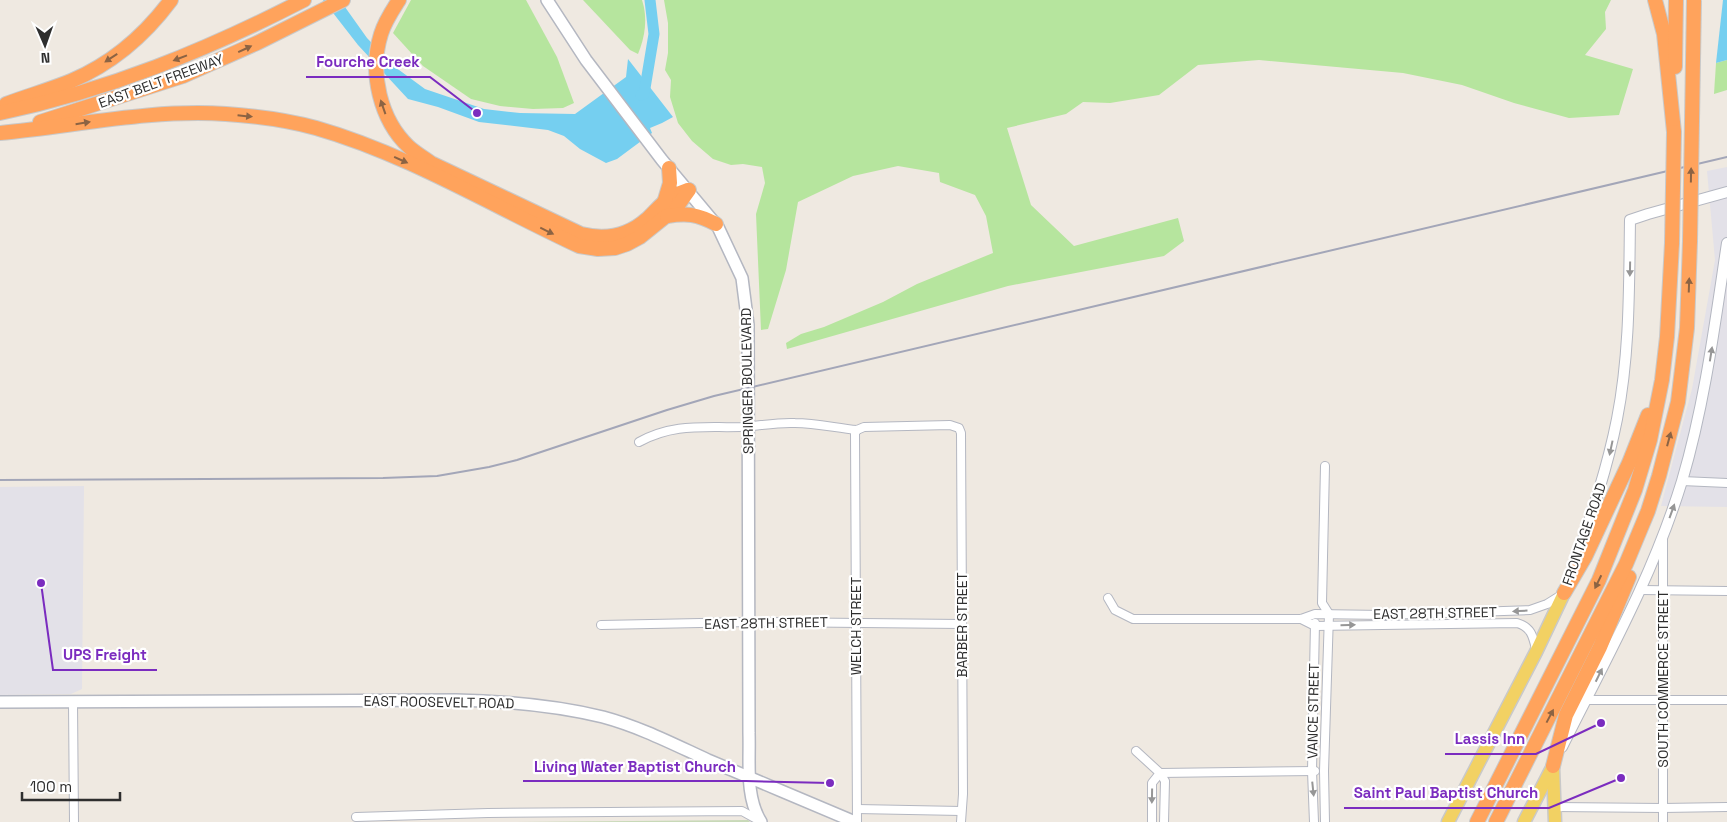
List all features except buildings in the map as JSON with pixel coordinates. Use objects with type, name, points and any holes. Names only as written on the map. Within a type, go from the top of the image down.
[{"type":"highway","points":[[0,106],[71,80],[102,65],[141,35],[171,0]]},
{"type":"highway","name":"EAST BELT FREEWAY","points":[[0,112],[86,92],[157,68],[210,46],[304,0]]},
{"type":"highway","name":"EAST BELT FREEWAY","points":[[0,132],[60,117],[183,76],[257,43],[343,0]]},
{"type":"highway","points":[[399,0],[388,16],[380,34],[376,62],[377,84],[383,109],[396,131],[409,147],[431,163],[581,234],[615,242]]},
{"type":"highway","points":[[1655,0],[1664,34],[1674,132]]},
{"type":"highway","points":[[1478,822],[1599,580],[1619,533],[1644,463],[1650,440],[1662,380],[1667,337],[1672,244],[1676,0]]},
{"type":"highway","points":[[1553,766],[1566,715],[1617,608],[1641,542],[1678,402],[1687,328],[1694,0]]},
{"type":"highway","points":[[0,132],[49,129],[159,114],[226,114],[272,118],[316,128],[401,159],[579,246],[598,249],[615,242],[640,237],[665,210],[670,183],[666,164]]},
{"type":"highway","points":[[665,210],[676,208],[688,190]]},
{"type":"highway","points":[[665,210],[700,216],[716,224]]},
{"type":"highway","points":[[1564,593],[1585,557],[1629,463],[1662,380]]},
{"type":"highway","points":[[1496,822],[1626,564],[1648,511]]},
{"type":"main road","name":"SPRINGER BOULEVARD","points":[[547,0],[586,60],[666,164],[716,224],[735,260],[743,287],[748,325],[750,777],[753,805],[761,822]]},
{"type":"main road","name":"FRONTAGE ROAD","points":[[1448,822],[1536,652],[1564,593]]},
{"type":"main road","name":"EAST ROOSEVELT ROAD","points":[[0,702],[456,700],[530,703],[577,711],[631,726],[856,822]]},
{"type":"main road","points":[[1553,766],[1555,822]]},
{"type":"main road","points":[[1524,822],[1553,766]]},
{"type":"street","name":"FRONTAGE ROAD","points":[[1564,593],[1600,489],[1618,417],[1627,340],[1630,220],[1727,192]]},
{"type":"street","points":[[1553,766],[1641,590],[1682,482],[1704,394],[1727,243]]},
{"type":"street","points":[[639,442],[659,432],[689,427],[793,423],[856,430]]},
{"type":"street","name":"BARBER STREET","points":[[856,430],[864,427],[950,425],[959,428],[961,433],[961,822]]},
{"type":"street","name":"WELCH STREET","points":[[856,430],[856,822]]},
{"type":"street","points":[[1315,614],[1322,603],[1325,466]]},
{"type":"street","points":[[1682,482],[1727,483]]},
{"type":"street","name":"SOUTH COMMERCE STREET","points":[[1663,536],[1664,822]]},
{"type":"street","points":[[1641,590],[1727,591]]},
{"type":"street","name":"EAST 28TH STREET","points":[[1108,598],[1114,610],[1133,619],[1301,619],[1315,614],[1384,615],[1521,611],[1539,608],[1564,593]]},
{"type":"street","points":[[1322,603],[1329,614]]},
{"type":"street","name":"VANCE STREET","points":[[1314,822],[1312,771],[1315,614]]},
{"type":"street","name":"VANCE STREET","points":[[1325,822],[1324,771],[1329,614]]},
{"type":"street","name":"EAST 28TH STREET","points":[[1301,619],[1315,626],[1517,623],[1529,629],[1534,639],[1536,652]]},
{"type":"street","name":"EAST 28TH STREET","points":[[601,625],[750,622],[962,624]]},
{"type":"street","points":[[1587,700],[1727,700]]},
{"type":"street","points":[[73,702],[74,822]]},
{"type":"street","points":[[1136,751],[1160,773],[1165,781],[1164,822]]},
{"type":"street","points":[[1160,773],[1324,771]]},
{"type":"street","points":[[1152,822],[1152,783],[1160,773]]},
{"type":"street","points":[[1554,807],[1727,807]]},
{"type":"street","points":[[857,809],[961,811]]},
{"type":"street","points":[[356,816],[420,818],[742,812],[761,822]]},
{"type":"shaded area","points":[[1727,167],[1727,507],[1661,506],[1692,389],[1715,260],[1707,171]]},
{"type":"shaded area","points":[[84,486],[82,689],[71,694],[0,695],[0,487]]},
{"type":"green space","points":[[411,0],[526,0],[557,57],[574,103],[563,108],[533,109],[500,106],[471,99],[423,66],[393,33]]},
{"type":"green space","points":[[583,0],[642,0],[645,27],[638,54],[630,50]]},
{"type":"green space","points":[[664,0],[1611,0],[1605,12],[1606,29],[1585,55],[1633,69],[1619,115],[1569,118],[1514,103],[1462,85],[1403,73],[1259,60],[1198,65],[1159,95],[1110,103],[1083,102],[1066,114],[1007,128],[1031,205],[1074,246],[1178,218],[1184,241],[1164,256],[1008,286],[787,349],[786,343],[801,334],[824,327],[883,302],[917,284],[993,253],[986,216],[975,195],[940,182],[939,173],[898,166],[853,176],[798,202],[786,270],[768,329],[761,330],[756,214],[765,183],[762,167],[743,164],[731,165],[713,159],[692,141],[678,123],[670,97],[671,80],[665,70],[668,53],[668,23]]},
{"type":"green space","points":[[1727,60],[1727,90],[1714,94],[1716,63]]},
{"type":"green space","points":[[748,820],[750,822],[516,822]]},
{"type":"water","points":[[323,0],[340,0],[367,38],[395,67],[425,89],[484,109],[520,113],[575,114],[626,77],[628,59],[673,117],[650,128],[652,133],[617,159],[606,163],[580,149],[564,136],[548,130],[479,122],[438,107],[408,99],[358,45]]},
{"type":"water","points":[[1723,0],[1727,0],[1727,60],[1716,63]]},
{"type":"waterway","points":[[641,95],[644,94],[654,34],[650,0]]},
{"type":"railway","points":[[0,480],[383,478],[437,476],[489,467],[517,460],[714,396],[1727,157]]},
{"type":"place","name":"Fourche Creek","points":[[477,113]]},
{"type":"place","name":"UPS Freight","points":[[41,583]]},
{"type":"place","name":"Lassis Inn","points":[[1601,723]]},
{"type":"place","name":"Saint Paul Baptist Church","points":[[1621,778]]},
{"type":"place","name":"Living Water Baptist Church","points":[[830,783]]}]
